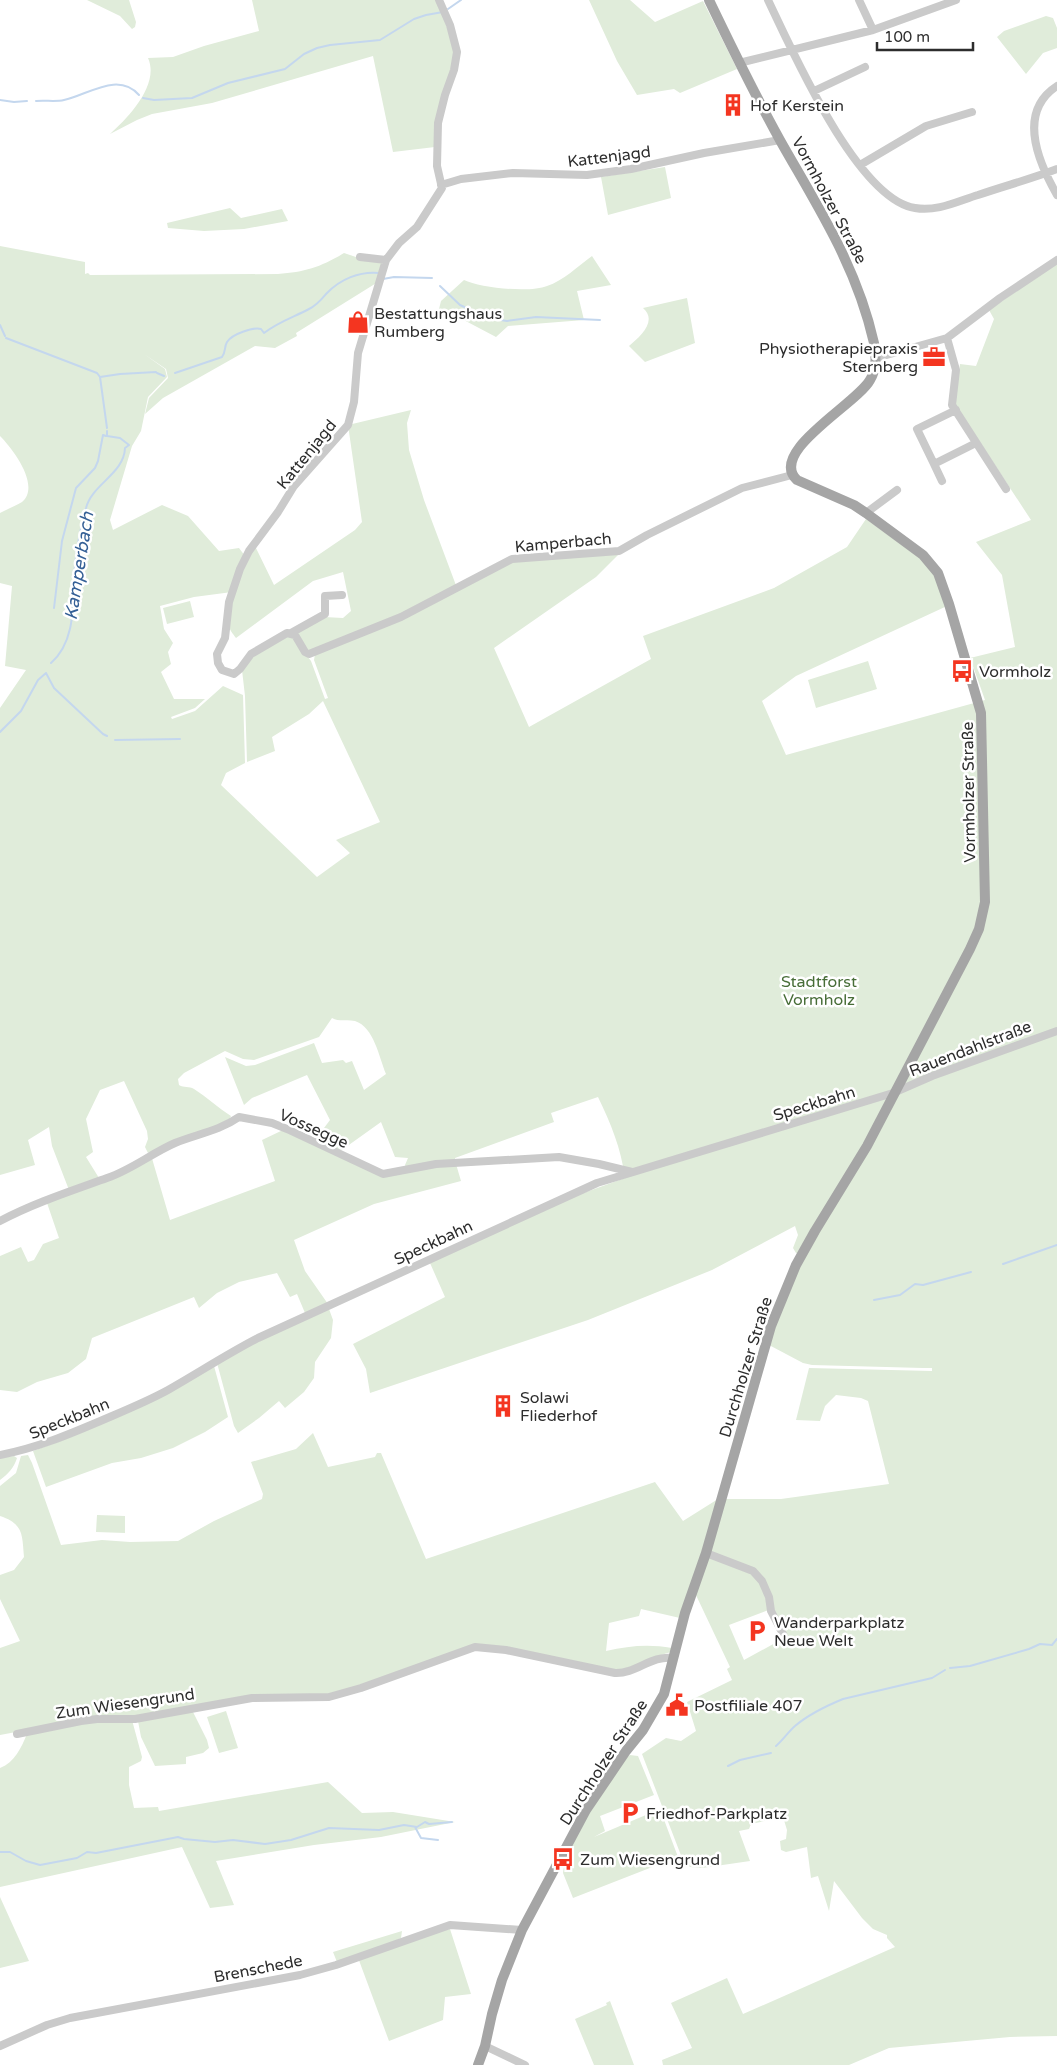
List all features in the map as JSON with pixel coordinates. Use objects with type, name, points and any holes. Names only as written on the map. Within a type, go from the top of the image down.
[{"type":"main road","name":"Vormholzer Straße","points":[[709,0],[739,63],[852,270],[863,302],[876,358]]},
{"type":"main road","points":[[792,475],[790,462],[796,451],[809,436],[862,391],[874,371],[876,358]]},
{"type":"main road","name":"Vormholzer Straße","points":[[792,475],[797,480],[854,505],[866,513],[923,555],[938,573],[982,713],[986,890],[983,914],[970,949],[893,1093]]},
{"type":"main road","name":"Durchholzer Straße","points":[[478,2065],[486,2046],[492,2014],[502,1980],[522,1930],[586,1810],[658,1706],[670,1673],[685,1613],[706,1553],[771,1326],[803,1251],[867,1146],[893,1093]]},
{"type":"street","points":[[439,0],[450,25],[457,52],[454,70],[438,123],[437,166],[441,185]]},
{"type":"street","points":[[768,0],[792,51],[836,131],[860,165],[888,196],[900,203],[921,209],[943,206],[1057,169]]},
{"type":"street","points":[[859,0],[873,30]]},
{"type":"street","points":[[739,63],[873,30],[956,0]]},
{"type":"street","points":[[814,91],[865,67]]},
{"type":"street","points":[[1057,86],[1042,98],[1034,127],[1035,143],[1044,174],[1057,195]]},
{"type":"street","points":[[860,165],[926,126],[972,112]]},
{"type":"street","name":"Kattenjagd","points":[[291,633],[282,635],[256,650],[234,674],[222,670],[217,658],[224,638],[229,602],[240,569],[249,551],[278,512],[294,486],[350,421],[354,402],[358,354],[386,260],[399,243],[417,227],[442,188],[441,185],[461,179],[513,173],[579,175],[631,170],[712,152],[780,140]]},
{"type":"street","points":[[360,257],[386,260]]},
{"type":"street","points":[[876,358],[947,338],[1000,298],[1057,260]]},
{"type":"street","points":[[947,338],[956,370],[952,401],[976,443],[1006,489]]},
{"type":"street","points":[[942,481],[917,429],[956,410]]},
{"type":"street","points":[[934,464],[976,443]]},
{"type":"street","name":"Kamperbach","points":[[291,633],[295,635],[305,652],[309,654],[401,617],[512,559],[619,551],[742,488],[792,475]]},
{"type":"street","points":[[866,513],[897,490]]},
{"type":"street","points":[[291,633],[325,614],[325,596],[342,595]]},
{"type":"street","name":"Rauendahlstraße","points":[[893,1093],[932,1076],[1057,1031]]},
{"type":"street","name":"Speckbahn","points":[[0,1455],[30,1449],[62,1438],[167,1391],[258,1338],[597,1183],[893,1093]]},
{"type":"street","name":"Vossegge","points":[[0,1221],[91,1183],[109,1178],[150,1154],[177,1142],[227,1125],[239,1117],[272,1123],[383,1174],[436,1164],[559,1157],[600,1164],[634,1173]]},
{"type":"street","points":[[706,1553],[753,1571],[762,1581],[769,1597],[771,1611],[784,1636]]},
{"type":"street","name":"Zum Wiesengrund","points":[[17,1734],[81,1721],[135,1719],[252,1698],[329,1697],[362,1688],[475,1647],[506,1650],[615,1674],[626,1672],[648,1661],[664,1657],[673,1658]]},
{"type":"street","name":"Brenschede","points":[[0,2046],[47,2025],[70,2018],[309,1972],[336,1965],[450,1925],[522,1930]]},
{"type":"street","points":[[486,2046],[525,2065]]},
{"type":"green space","points":[[87,0],[129,0],[136,22],[135,27],[132,29],[120,16]]},
{"type":"green space","points":[[252,0],[438,0],[455,52],[435,147],[393,152],[373,56],[212,103],[152,114],[110,134],[133,110],[146,90],[151,68],[148,58],[173,57],[204,46],[259,31]]},
{"type":"green space","points":[[589,0],[630,0],[655,22],[703,1],[737,69],[680,93],[674,89],[637,95],[617,61]]},
{"type":"green space","points":[[1046,16],[1053,18],[1057,28],[1057,48],[1043,53],[1026,74],[997,37],[1004,31]]},
{"type":"green space","points":[[665,167],[671,198],[608,215],[601,177]]},
{"type":"green space","points":[[230,208],[241,218],[282,209],[288,221],[244,229],[204,231],[168,228],[167,223]]},
{"type":"green space","name":"Stadtforst Vormholz","points":[[0,246],[85,262],[85,274],[88,273],[90,275],[278,274],[313,268],[344,253],[362,259],[383,261],[378,282],[296,333],[297,336],[275,348],[255,346],[163,398],[145,414],[149,398],[168,378],[166,369],[144,354],[165,369],[167,377],[148,397],[141,431],[132,446],[110,520],[113,530],[162,505],[188,516],[219,551],[239,548],[245,556],[232,592],[194,597],[160,606],[164,629],[173,643],[168,652],[171,664],[161,672],[174,699],[205,699],[195,708],[171,717],[172,719],[195,711],[223,686],[243,695],[245,763],[226,773],[221,785],[317,877],[350,853],[336,840],[380,822],[323,701],[309,714],[272,737],[275,751],[247,762],[245,696],[242,670],[249,658],[283,637],[292,636],[311,661],[325,699],[328,698],[314,660],[315,654],[308,651],[295,633],[324,617],[343,618],[351,611],[343,572],[313,581],[236,638],[229,626],[228,616],[236,584],[255,546],[274,585],[355,530],[362,522],[348,425],[411,410],[407,423],[409,450],[424,500],[457,588],[513,560],[620,553],[596,577],[494,648],[529,727],[651,659],[643,636],[774,588],[847,547],[866,519],[928,564],[938,582],[947,606],[796,676],[762,701],[786,755],[985,700],[970,658],[1015,647],[1002,575],[976,542],[1031,520],[955,404],[960,364],[976,366],[994,319],[989,310],[1057,263],[1057,2036],[1010,2037],[889,2048],[849,2065],[663,2065],[662,2060],[692,2048],[671,2003],[727,1978],[743,2014],[895,1947],[887,1938],[887,1935],[873,1929],[862,1918],[834,1881],[829,1911],[818,1876],[811,1878],[807,1847],[786,1852],[781,1850],[780,1841],[786,1839],[787,1830],[783,1817],[751,1824],[749,1829],[739,1831],[750,1861],[702,1868],[690,1867],[682,1858],[642,1754],[666,1738],[681,1741],[696,1731],[687,1702],[732,1680],[727,1669],[730,1667],[695,1593],[680,1618],[641,1609],[639,1616],[609,1623],[606,1651],[639,1646],[672,1648],[671,1652],[654,1657],[621,1672],[490,1646],[337,1694],[275,1694],[245,1697],[134,1717],[80,1720],[0,1735],[0,1648],[20,1641],[0,1599],[0,1575],[14,1570],[24,1557],[22,1536],[18,1527],[8,1519],[0,1516],[0,1486],[16,1473],[21,1456],[28,1455],[32,1463],[61,1545],[102,1540],[130,1542],[178,1541],[214,1521],[262,1499],[263,1494],[251,1462],[296,1449],[313,1433],[328,1467],[375,1457],[377,1453],[381,1453],[426,1559],[655,1482],[683,1521],[718,1499],[781,1499],[889,1484],[868,1401],[861,1398],[836,1395],[825,1406],[820,1421],[796,1420],[809,1368],[932,1371],[932,1368],[812,1365],[803,1363],[769,1345],[775,1324],[804,1256],[796,1253],[793,1248],[798,1235],[795,1226],[712,1270],[588,1320],[370,1393],[366,1369],[353,1344],[445,1297],[430,1263],[564,1200],[625,1178],[615,1136],[598,1097],[551,1113],[554,1122],[455,1158],[455,1161],[406,1169],[405,1165],[408,1158],[395,1157],[381,1122],[339,1152],[315,1140],[330,1120],[307,1075],[252,1098],[244,1105],[225,1057],[246,1066],[255,1065],[314,1043],[322,1063],[343,1060],[346,1063],[352,1061],[364,1090],[386,1074],[378,1051],[367,1029],[355,1021],[332,1018],[319,1037],[254,1060],[243,1059],[225,1051],[184,1073],[178,1079],[179,1085],[194,1089],[231,1116],[228,1122],[148,1153],[145,1147],[148,1139],[147,1131],[124,1081],[100,1090],[86,1119],[93,1152],[86,1157],[99,1178],[69,1190],[52,1146],[49,1127],[28,1140],[35,1165],[0,1175],[0,708],[26,670],[5,666],[12,586],[0,583],[0,513],[22,502],[27,495],[28,487],[27,478],[18,458],[0,436]],"holes":[[[771,1609],[786,1637],[744,1660],[729,1625]]]},
{"type":"green space","points":[[592,256],[611,285],[577,291],[584,320],[508,326],[496,337],[439,309],[441,301],[464,280],[505,289],[539,288],[559,281]]},
{"type":"green space","points":[[687,298],[695,343],[645,362],[629,346],[638,338],[648,323],[649,318],[643,308]]},
{"type":"green space","points":[[190,601],[194,617],[167,624],[163,608]]},
{"type":"green space","points":[[868,661],[877,689],[816,708],[808,680]]},
{"type":"green space","points":[[283,1130],[380,1175],[456,1164],[461,1181],[374,1204],[294,1240],[305,1271],[328,1304],[305,1313],[297,1294],[290,1297],[277,1273],[239,1282],[217,1293],[199,1308],[194,1297],[92,1338],[86,1359],[68,1373],[37,1382],[17,1392],[0,1390],[0,1256],[21,1247],[28,1262],[34,1260],[43,1244],[59,1238],[47,1203],[151,1155],[170,1220],[275,1181],[262,1140]]},
{"type":"green space","points":[[329,1309],[333,1320],[331,1338],[315,1362],[314,1378],[304,1392],[285,1408],[279,1401],[238,1433],[234,1426],[217,1363],[241,1349]]},
{"type":"green space","points":[[214,1366],[228,1417],[205,1432],[173,1448],[141,1458],[112,1463],[46,1487],[33,1451],[63,1440]]},
{"type":"green space","points":[[14,1456],[17,1458],[14,1465],[0,1480],[0,1458]]},
{"type":"green space","points":[[97,1515],[125,1516],[125,1533],[96,1532]]},
{"type":"green space","points":[[192,1710],[209,1748],[203,1753],[186,1757],[186,1764],[155,1766],[141,1737],[138,1721]]},
{"type":"green space","points":[[226,1711],[238,1748],[219,1753],[207,1717]]},
{"type":"green space","points":[[98,1720],[132,1720],[142,1757],[141,1761],[129,1767],[129,1785],[134,1808],[158,1807],[159,1811],[328,1782],[362,1813],[393,1812],[455,1822],[381,1837],[314,1845],[216,1861],[234,1905],[210,1908],[182,1847],[0,1887],[0,1768],[14,1758],[27,1734]]},
{"type":"green space","points":[[630,1755],[638,1756],[654,1795],[600,1816],[605,1831],[594,1837],[660,1809],[678,1857],[573,1898],[563,1873],[564,1865],[561,1862],[589,1813]]},
{"type":"green space","points":[[0,1897],[29,1961],[0,1968]]},
{"type":"green space","points":[[450,1929],[471,1994],[445,1997],[443,2020],[389,2041],[357,1955],[337,1962],[333,1952],[402,1931],[401,1938],[389,1944]]},
{"type":"green space","points":[[610,2001],[634,2065],[594,2065],[575,2019],[607,2005],[606,2003]]},
{"type":"waterway","points":[[448,9],[461,0]]},
{"type":"waterway","points":[[143,98],[154,100],[192,98],[228,83],[285,69],[304,54],[317,48],[380,40],[414,19],[443,12]]},
{"type":"waterway","points":[[36,101],[64,100],[112,85],[122,85],[131,88],[139,95]]},
{"type":"waterway","points":[[0,100],[27,101]]},
{"type":"waterway","points":[[175,373],[222,357],[227,342],[233,336],[253,329],[261,329],[264,333],[314,306],[344,280],[365,273],[379,273]]},
{"type":"waterway","points":[[383,279],[394,277],[432,278]]},
{"type":"waterway","points":[[440,286],[460,305],[488,318],[507,321],[536,317],[600,320]]},
{"type":"waterway","name":"Kamperbach","points":[[0,325],[5,336]]},
{"type":"waterway","name":"Kamperbach","points":[[6,338],[97,373],[100,377],[107,428]]},
{"type":"waterway","points":[[100,377],[156,372]]},
{"type":"waterway","points":[[157,373],[164,376]]},
{"type":"waterway","name":"Kamperbach","points":[[51,663],[60,653],[70,630],[76,558],[86,508],[94,492],[119,465],[125,448],[129,445],[120,438],[107,436],[107,431]]},
{"type":"waterway","points":[[54,608],[62,541],[76,488],[95,468],[103,435],[106,436]]},
{"type":"waterway","points":[[0,732],[21,711],[38,680],[46,673],[54,688],[107,736]]},
{"type":"waterway","points":[[115,740],[180,739]]},
{"type":"waterway","points":[[1003,1264],[1057,1245]]},
{"type":"waterway","points":[[874,1300],[900,1295],[915,1284],[923,1285],[971,1272]]},
{"type":"waterway","points":[[950,1668],[970,1666],[1040,1644],[1052,1645],[1057,1639]]},
{"type":"waterway","points":[[776,1746],[800,1722],[830,1704],[843,1699],[932,1678],[945,1670]]},
{"type":"waterway","points":[[728,1766],[740,1760],[771,1753]]},
{"type":"waterway","points":[[0,1852],[10,1852],[26,1861],[40,1865],[77,1858],[87,1852],[96,1853],[178,1837],[215,1842],[233,1840],[265,1844],[291,1840],[329,1828],[379,1830],[404,1825],[417,1827],[425,1822],[429,1824],[452,1822]]},
{"type":"waterway","points":[[415,1827],[421,1838],[438,1840]]},
{"type":"place","name":"Hof Kerstein","points":[[733,105]]},
{"type":"place","name":"Bestattungshaus Rumberg","points":[[358,322]]},
{"type":"place","name":"Physiotherapiepraxis Sternberg","points":[[934,357]]},
{"type":"place","name":"Vormholz","points":[[962,671]]},
{"type":"place","name":"Solawi Fliederhof","points":[[503,1406]]},
{"type":"place","name":"Wanderparkplatz Neue Welt","points":[[757,1631]]},
{"type":"place","name":"Postfiliale 407","points":[[677,1705]]},
{"type":"place","name":"Friedhof-Parkplatz","points":[[630,1813]]},
{"type":"place","name":"Zum Wiesengrund","points":[[563,1859]]}]
